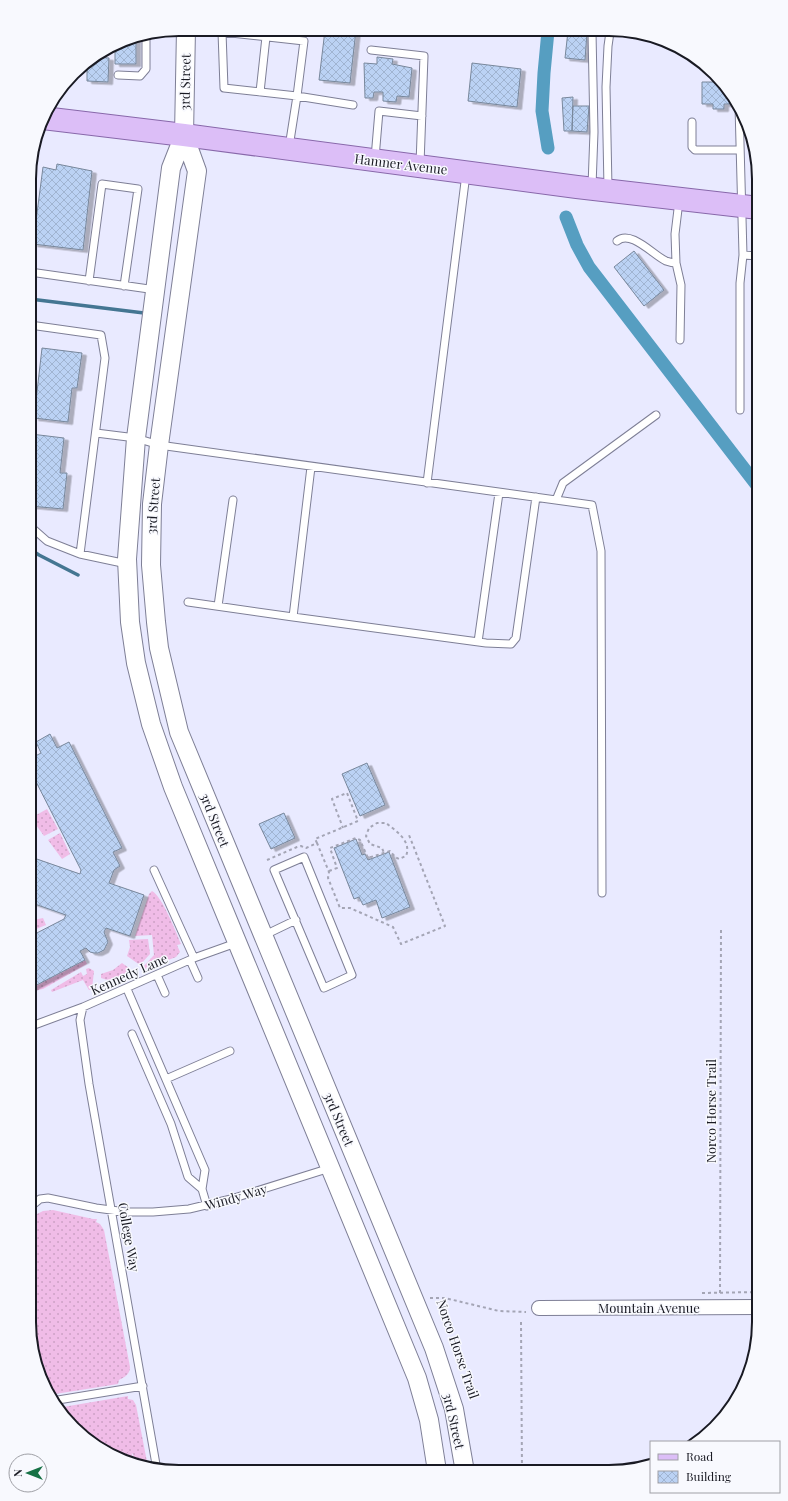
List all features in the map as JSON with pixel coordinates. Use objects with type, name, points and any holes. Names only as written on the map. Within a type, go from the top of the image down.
[{"type":"main road","name":"Hamner Avenue","points":[[50,119],[593,189],[750,207]]},
{"type":"street","name":"3rd Street","points":[[186,36],[184,135],[171,168],[136,438],[127,564],[130,622],[136,663],[151,724],[173,787],[417,1378],[429,1420],[437,1465]]},
{"type":"street","name":"3rd Street","points":[[184,135],[197,171],[152,504],[151,565],[159,648],[179,732],[261,934],[434,1348],[454,1409],[464,1465]]},
{"type":"street","name":"Windy Way","points":[[330,1168],[356,1160]]},
{"type":"street","name":"Mountain Avenue","points":[[534,1310],[752,1307]]},
{"type":"lane","points":[[222,36],[224,88],[297,96],[353,105]]},
{"type":"lane","points":[[259,36],[304,41],[289,149]]},
{"type":"lane","points":[[592,36],[594,132],[593,189]]},
{"type":"lane","points":[[593,189],[606,87],[609,36]]},
{"type":"lane","points":[[260,92],[266,37]]},
{"type":"lane","points":[[118,75],[140,76],[146,69],[146,40]]},
{"type":"lane","points":[[371,50],[424,56],[420,166]]},
{"type":"lane","points":[[375,161],[379,111],[422,116]]},
{"type":"lane","points":[[739,121],[740,150],[750,207],[740,283],[740,410]]},
{"type":"lane","points":[[692,122],[692,147],[695,150],[740,150]]},
{"type":"lane","points":[[427,483],[466,172]]},
{"type":"lane","points":[[89,281],[102,184],[138,189],[124,286]]},
{"type":"lane","points":[[679,198],[675,234],[676,263],[681,285],[680,340]]},
{"type":"lane","points":[[617,241],[619,239],[628,238],[642,244],[666,261],[676,263]]},
{"type":"lane","points":[[743,255],[752,256]]},
{"type":"lane","points":[[36,273],[156,290]]},
{"type":"lane","points":[[36,325],[101,335],[105,358],[80,554]]},
{"type":"lane","points":[[556,500],[563,483],[656,415]]},
{"type":"lane","points":[[96,433],[136,438],[159,445],[592,505],[601,551],[602,893]]},
{"type":"lane","points":[[293,617],[312,467]]},
{"type":"lane","points":[[478,642],[499,493]]},
{"type":"lane","points":[[188,602],[478,642],[511,644],[516,638],[536,497]]},
{"type":"lane","points":[[218,606],[233,500]]},
{"type":"lane","points":[[36,531],[47,541],[80,554],[127,564]]},
{"type":"lane","points":[[304,857],[352,975],[324,988],[296,920],[274,870],[304,857]]},
{"type":"lane","points":[[154,870],[192,959],[198,978]]},
{"type":"lane","points":[[261,934],[270,932],[296,920]]},
{"type":"lane","name":"Kennedy Lane","points":[[36,1024],[127,989],[192,959],[237,942]]},
{"type":"lane","points":[[157,975],[165,993]]},
{"type":"lane","points":[[127,989],[204,1170],[202,1189],[207,1206]]},
{"type":"lane","name":"College Way","points":[[82,1007],[80,1020],[89,1084],[157,1463]]},
{"type":"lane","points":[[132,1034],[171,1124],[188,1177],[202,1189]]},
{"type":"lane","points":[[166,1079],[230,1052]]},
{"type":"lane","name":"Windy Way","points":[[36,1202],[40,1199],[48,1198],[126,1212],[153,1212],[189,1209],[207,1206],[251,1194],[330,1168]]},
{"type":"lane","points":[[59,1400],[143,1386]]},
{"type":"path","points":[[343,828],[332,799],[347,792],[358,821],[343,828],[315,839],[329,871],[328,878],[340,908],[350,908],[393,927],[401,944],[444,926],[409,835]]},
{"type":"path","points":[[329,871],[337,868],[330,848],[356,838],[360,840],[368,858],[384,853],[390,851],[395,857],[403,859],[406,856],[407,849],[404,838],[386,823],[382,822],[369,828],[366,836],[370,844],[382,848],[384,853]]},
{"type":"path","points":[[267,860],[297,847],[301,846],[306,848],[317,844]]},
{"type":"path","name":"Norco Horse Trail","points":[[720,929],[720,1292]]},
{"type":"path","name":"Norco Horse Trail","points":[[433,1304],[430,1298],[444,1298],[499,1311],[534,1310]]},
{"type":"path","points":[[522,1322],[522,1465]]},
{"type":"shaded area","points":[[47,809],[58,829],[44,836],[36,825],[36,815]]},
{"type":"shaded area","points":[[60,833],[70,854],[62,859],[48,840]]},
{"type":"shaded area","points":[[152,891],[156,894],[164,907],[181,944],[177,945],[180,952],[176,957],[145,969],[143,967],[154,955],[152,935],[135,936],[149,894]]},
{"type":"shaded area","points":[[43,918],[46,925],[36,929],[36,920]]},
{"type":"shaded area","points":[[148,939],[150,954],[140,965],[127,956],[130,947],[129,940]]},
{"type":"shaded area","points":[[85,960],[87,964],[43,989],[36,990],[36,985]]},
{"type":"shaded area","points":[[122,963],[129,968],[121,977],[114,980],[101,978],[101,974],[113,970]]},
{"type":"shaded area","points":[[89,968],[94,971],[92,989],[89,990],[83,980],[52,992],[51,990],[81,972],[83,976],[87,974],[86,969]]},
{"type":"shaded area","points":[[53,1210],[97,1219],[96,1222],[100,1224],[104,1230],[130,1367],[128,1373],[119,1380],[118,1384],[56,1394],[47,1377],[41,1359],[36,1331],[36,1214],[43,1211]]},
{"type":"shaded area","points":[[128,1396],[128,1399],[133,1400],[136,1405],[147,1461],[134,1457],[133,1454],[120,1452],[100,1441],[78,1423],[64,1407]]},
{"type":"shaded area","points":[[118,1451],[131,1452],[133,1457]]},
{"type":"building","points":[[324,36],[355,36],[350,83],[319,80]]},
{"type":"building","points":[[567,36],[587,36],[585,60],[565,58]]},
{"type":"building","points":[[136,43],[136,64],[115,64],[115,52]]},
{"type":"building","points":[[377,57],[393,59],[392,64],[412,68],[409,97],[397,96],[396,102],[383,101],[383,92],[374,92],[373,98],[365,98],[364,63],[377,64]]},
{"type":"building","points":[[104,58],[109,58],[108,82],[87,81],[87,70]]},
{"type":"building","points":[[472,63],[521,69],[517,107],[468,101]]},
{"type":"building","points":[[702,82],[713,82],[730,104],[724,104],[724,109],[713,109],[713,104],[702,104]]},
{"type":"building","points":[[573,97],[572,131],[564,131],[562,98]]},
{"type":"building","points":[[573,106],[589,106],[587,132],[572,131]]},
{"type":"building","points":[[57,164],[92,171],[83,250],[36,244],[36,221],[43,167],[56,170]]},
{"type":"building","points":[[634,251],[664,290],[644,306],[614,267]]},
{"type":"building","points":[[42,348],[82,353],[77,388],[72,388],[68,422],[36,418],[36,400]]},
{"type":"building","points":[[36,435],[64,438],[60,473],[67,473],[63,509],[36,507]]},
{"type":"building","points":[[50,734],[57,748],[69,742],[122,848],[113,852],[120,866],[114,870],[109,883],[144,895],[130,936],[106,928],[104,932],[108,942],[104,950],[94,953],[90,952],[86,948],[80,951],[85,960],[36,985],[36,933],[64,919],[66,915],[36,904],[36,859],[80,874],[81,870],[36,782],[36,756],[41,753],[36,742]]},
{"type":"building","points":[[367,763],[385,805],[360,816],[342,774]]},
{"type":"building","points":[[284,813],[295,838],[271,849],[259,824]]},
{"type":"building","points":[[356,839],[362,855],[365,854],[368,860],[389,852],[410,907],[382,918],[376,900],[363,905],[359,897],[354,899],[334,848]]},
{"type":"waterway","points":[[548,36],[542,111],[548,148]]},
{"type":"waterway","points":[[566,217],[577,245],[589,267],[752,479]]},
{"type":"waterway","points":[[36,300],[144,313]]},
{"type":"waterway","points":[[36,553],[78,575]]}]
